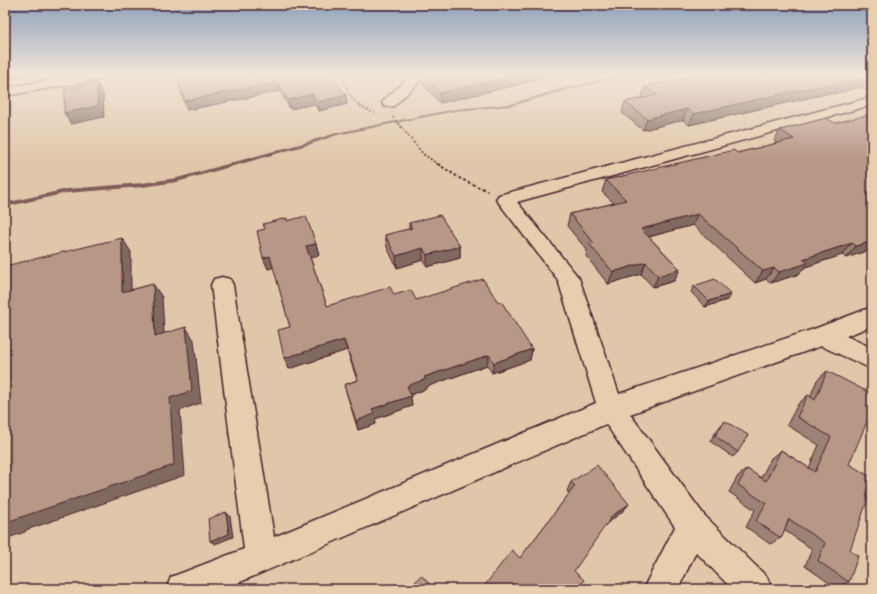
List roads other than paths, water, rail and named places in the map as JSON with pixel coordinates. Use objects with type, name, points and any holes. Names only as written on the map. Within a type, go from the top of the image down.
[{"type":"street","points":[[756,589],[693,526],[611,409],[568,278],[505,199],[866,103]]},
{"type":"street","points":[[222,285],[261,558]]},
{"type":"street","points":[[183,589],[261,558],[611,409],[822,336],[872,316]]},
{"type":"street","points":[[822,336],[872,359]]},
{"type":"street","points":[[660,589],[693,526]]},
{"type":"waterway","points":[[5,205],[67,191],[142,185],[177,180],[336,134],[455,110],[511,105],[519,103]]}]
